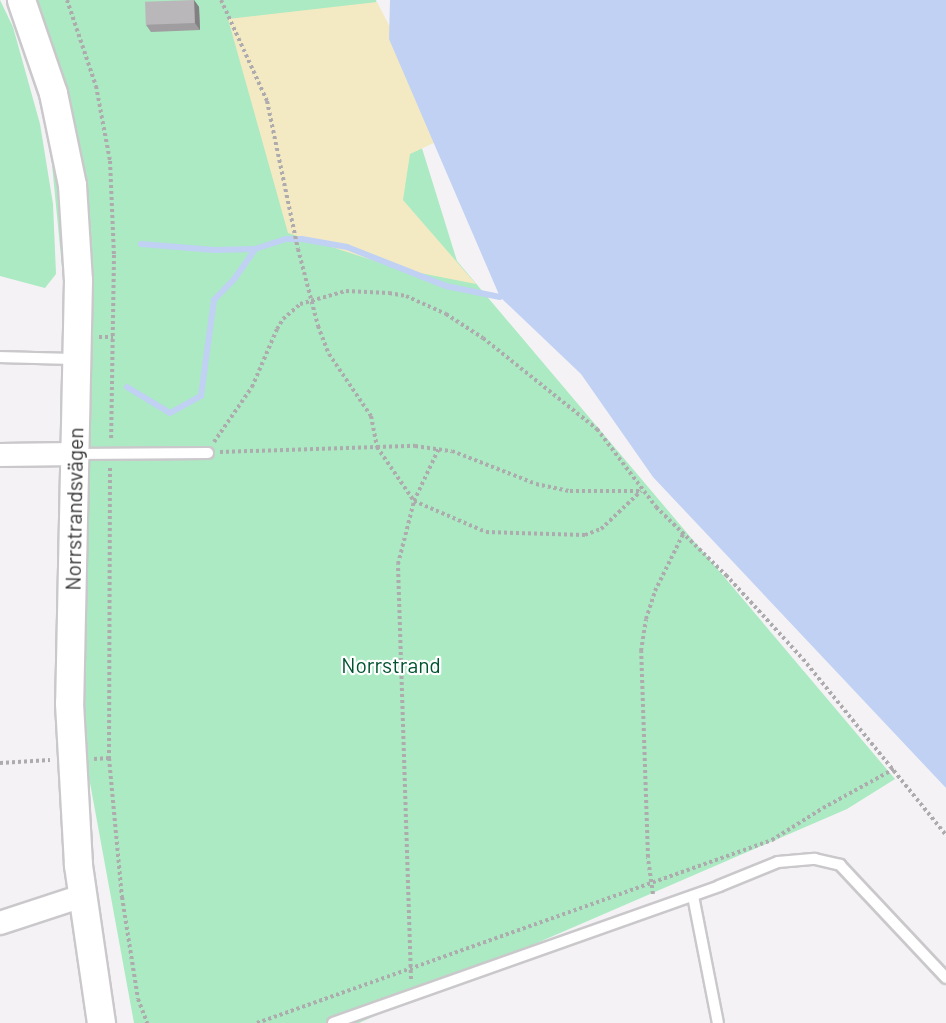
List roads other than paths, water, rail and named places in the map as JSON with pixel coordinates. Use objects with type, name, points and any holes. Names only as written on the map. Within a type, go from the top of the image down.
[{"type":"street","name":"Norrstrandsvägen","points":[[24,1],[53,93],[72,185],[78,280],[69,703],[78,865],[101,1023]]},
{"type":"street","points":[[0,455],[75,454]]},
{"type":"street","points":[[0,923],[82,896]]},
{"type":"lane","points":[[0,357],[77,359]]},
{"type":"lane","points":[[75,454],[208,453]]},
{"type":"lane","points":[[333,1023],[693,896],[778,862],[815,859],[840,865],[946,978]]},
{"type":"lane","points":[[693,896],[718,1023]]},
{"type":"water","points":[[390,0],[946,0],[946,788],[653,477],[581,374],[500,297],[389,39]]},
{"type":"waterway","points":[[141,244],[215,250],[255,249],[285,239],[302,239],[347,247],[446,286],[500,297]]},
{"type":"waterway","points":[[127,387],[170,413],[201,396],[214,300],[235,278],[255,249]]},
{"type":"park label","name":"Norrstrand","points":[[391,665]]}]
